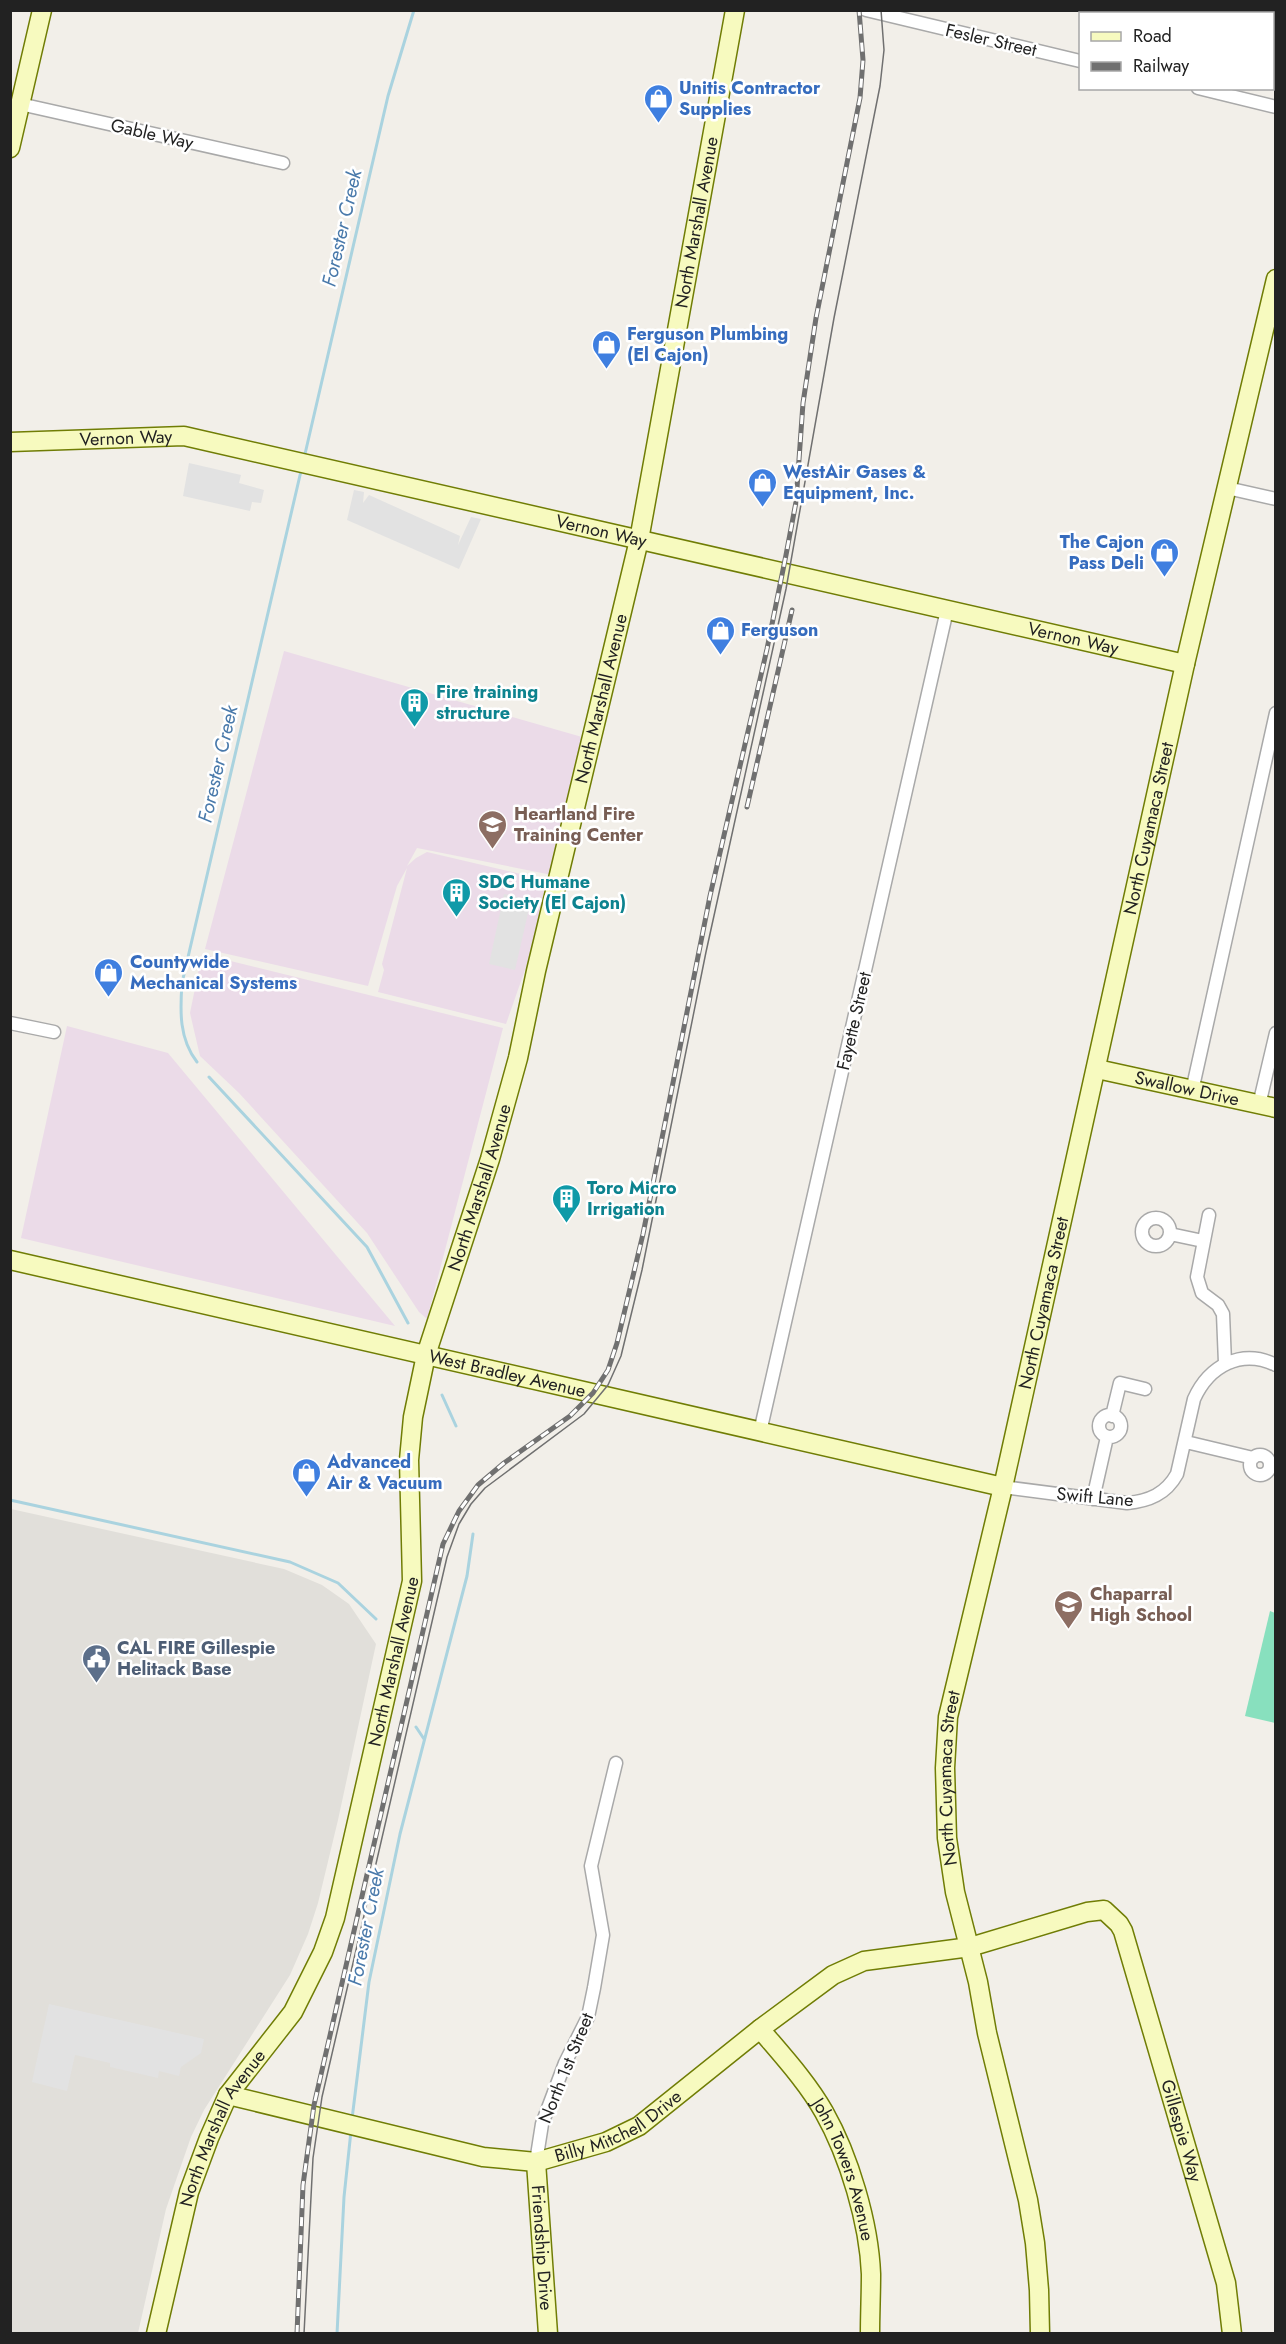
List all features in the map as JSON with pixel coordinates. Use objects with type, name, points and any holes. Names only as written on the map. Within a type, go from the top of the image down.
[{"type":"main road","points":[[10,148],[42,10]]},
{"type":"main road","name":"North Marshall Avenue","points":[[156,2334],[189,2192],[228,2095],[292,2012],[323,1952],[335,1918],[411,1581],[409,1460],[413,1417],[426,1355],[490,1159],[518,1058],[539,960],[639,540],[735,10]]},
{"type":"main road","name":"North Cuyamaca Street","points":[[1040,2334],[1040,2290],[1030,2211],[987,2033],[970,1947],[955,1892],[946,1838],[945,1768],[948,1717],[1003,1487],[1185,664],[1275,279]]},
{"type":"main road","name":"Vernon Way","points":[[10,442],[184,436],[1185,664]]},
{"type":"main road","name":"Swallow Drive","points":[[1097,1069],[1267,1106]]},
{"type":"main road","name":"West Bradley Avenue","points":[[10,1260],[1003,1487]]},
{"type":"main road","name":"Billy Mitchell Drive","points":[[228,2095],[483,2157],[536,2162],[606,2142],[630,2131],[833,1975],[864,1961],[970,1947],[1087,1912],[1104,1910],[1123,1931]]},
{"type":"main road","name":"Gillespie Way","points":[[1123,1931],[1226,2283],[1232,2334]]},
{"type":"main road","name":"John Towers Avenue","points":[[760,2029],[804,2082],[824,2112],[847,2164],[861,2208],[871,2271],[870,2334]]},
{"type":"main road","name":"Friendship Drive","points":[[536,2162],[548,2334]]},
{"type":"street","name":"Fesler Street","points":[[866,10],[1079,61]]},
{"type":"street","points":[[1206,90],[1275,107]]},
{"type":"street","name":"Gable Way","points":[[20,104],[283,163]]},
{"type":"street","points":[[1227,488],[1275,499]]},
{"type":"street","name":"Fayette Street","points":[[760,1432],[947,610]]},
{"type":"street","points":[[1192,1091],[1275,713]]},
{"type":"street","points":[[10,1023],[54,1032]]},
{"type":"street","points":[[1267,1106],[1275,1033]]},
{"type":"street","points":[[1209,1215],[1197,1277],[1202,1293],[1218,1305],[1223,1314],[1225,1363],[1235,1359],[1254,1358],[1266,1360],[1275,1365]]},
{"type":"street","points":[[1170,1234],[1203,1241]]},
{"type":"street","name":"Swift Lane","points":[[1003,1487],[1127,1503],[1143,1502],[1160,1494],[1171,1484],[1177,1474],[1194,1399],[1199,1388],[1211,1373],[1225,1363]]},
{"type":"street","points":[[1093,1499],[1107,1437],[1101,1433],[1099,1424],[1106,1416],[1112,1416],[1120,1383],[1145,1389]]},
{"type":"street","points":[[1186,1442],[1254,1458]]},
{"type":"street","name":"North 1st Street","points":[[536,2162],[542,2124],[566,2063],[588,2017],[594,1988],[603,1935],[591,1866],[616,1763]]},
{"type":"shaded area","points":[[189,463],[241,475],[239,483],[264,490],[261,503],[252,502],[250,511],[183,496]]},
{"type":"shaded area","points":[[354,490],[364,492],[363,503],[369,495],[460,536],[458,545],[471,517],[481,519],[459,569],[347,520]]},
{"type":"shaded area","points":[[284,651],[582,737],[552,875],[417,848],[407,866],[427,852],[546,880],[534,944],[506,1024],[378,992],[384,970],[382,964],[407,868],[397,886],[368,986],[205,949]]},
{"type":"shaded area","points":[[504,894],[531,900],[515,970],[489,964]]},
{"type":"shaded area","points":[[202,954],[503,1028],[427,1319],[419,1312],[367,1233],[239,1093],[200,1056],[190,1013]]},
{"type":"shaded area","points":[[67,1026],[168,1053],[395,1326],[21,1238]]},
{"type":"shaded area","points":[[11,1509],[284,1569],[322,1585],[349,1604],[376,1644],[338,1820],[308,1934],[290,1975],[204,2110],[191,2137],[166,2209],[138,2333],[11,2333]]},
{"type":"shaded area","points":[[49,2004],[204,2039],[201,2053],[181,2067],[179,2076],[159,2071],[158,2078],[110,2067],[110,2063],[75,2055],[67,2091],[32,2082]]},
{"type":"green space","points":[[1270,1611],[1275,1613],[1275,1723],[1245,1716]]},
{"type":"waterway","name":"Forester Creek","points":[[305,454],[388,96],[414,10]]},
{"type":"waterway","name":"Forester Creek","points":[[197,1062],[187,1044],[182,1024],[182,983],[301,471]]},
{"type":"waterway","name":"Forester Creek","points":[[209,1077],[367,1247],[408,1323]]},
{"type":"waterway","name":"Forester Creek","points":[[442,1395],[456,1426]]},
{"type":"waterway","points":[[10,1500],[290,1562],[338,1583],[376,1619]]},
{"type":"waterway","name":"Forester Creek","points":[[352,2119],[369,1982],[400,1834],[467,1576],[473,1534]]},
{"type":"waterway","points":[[416,1727],[424,1739]]},
{"type":"waterway","name":"Forester Creek","points":[[337,2334],[344,2197],[351,2131]]},
{"type":"tram line","points":[[304,2334],[313,2158],[322,2097],[447,1557],[459,1524],[471,1504],[485,1488],[584,1414],[608,1385],[621,1356],[642,1270],[706,952],[786,589],[834,318],[880,86],[884,50],[881,10]]},
{"type":"railway","points":[[297,2334],[303,2185],[314,2105],[443,1544],[459,1511],[478,1485],[504,1463],[570,1416],[593,1393],[608,1370],[617,1343],[643,1234],[710,896],[767,649],[796,502],[803,403],[816,318],[860,98],[863,60],[859,10]]},
{"type":"railway","points":[[747,807],[792,610]]},
{"type":"place","name":"Unitis Contractor Supplies","points":[[658,124]]},
{"type":"place","name":"Ferguson Plumbing (El Cajon)","points":[[606,370]]},
{"type":"place","name":"WestAir Gases & Equipment, Inc.","points":[[762,508]]},
{"type":"place","name":"The Cajon Pass Deli","points":[[1165,578]]},
{"type":"place","name":"Ferguson","points":[[720,656]]},
{"type":"place","name":"Fire training structure","points":[[415,728]]},
{"type":"place","name":"Heartland Fire Training Center","points":[[493,850]]},
{"type":"place","name":"SDC Humane Society (El Cajon)","points":[[457,918]]},
{"type":"place","name":"Countywide Mechanical Systems","points":[[109,998]]},
{"type":"place","name":"Toro Micro Irrigation","points":[[566,1224]]},
{"type":"place","name":"Advanced Air & Vacuum","points":[[306,1498]]},
{"type":"place","name":"Chaparral High School","points":[[1069,1630]]},
{"type":"place","name":"CAL FIRE Gillespie Helitack Base","points":[[96,1684]]}]
